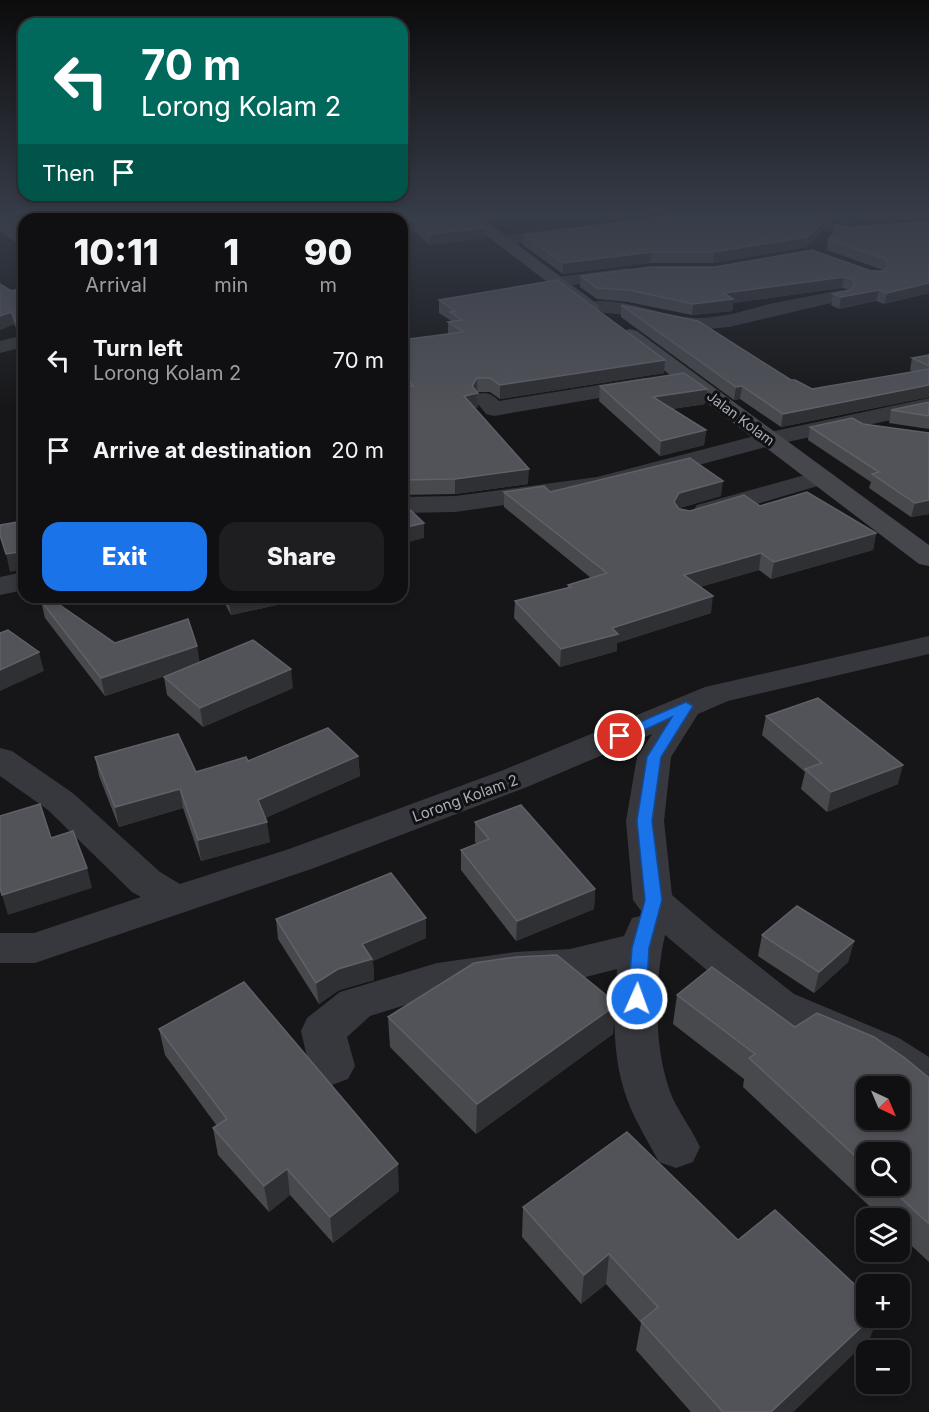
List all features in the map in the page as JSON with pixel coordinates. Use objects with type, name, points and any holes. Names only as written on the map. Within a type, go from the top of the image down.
[{"type":"street","name":"Jalan Kolam","points":[[554,279],[929,558]]},
{"type":"street","points":[[558,282],[583,279]]},
{"type":"street","points":[[592,307],[627,309],[660,318],[697,324],[729,321],[842,295]]},
{"type":"street","points":[[0,347],[18,342]]},
{"type":"street","points":[[485,399],[494,409],[687,378]]},
{"type":"street","points":[[408,505],[455,504],[598,484],[770,439],[929,405]]},
{"type":"street","points":[[841,425],[897,433]]},
{"type":"street","points":[[687,517],[819,478]]},
{"type":"street","points":[[0,586],[18,582]]},
{"type":"street","name":"Lorong Kolam 2","points":[[0,948],[35,948],[174,899],[303,858],[514,779],[717,694],[929,645]]},
{"type":"street","points":[[676,1146],[648,1094],[639,1043],[637,982],[640,948],[653,900],[645,821],[654,757],[686,706]]},
{"type":"street","points":[[0,759],[61,802],[146,882],[174,899]]},
{"type":"street","points":[[653,900],[698,941],[779,1006],[883,1051],[929,1081]]},
{"type":"street","points":[[332,1066],[323,1031],[355,1004],[436,979],[515,968],[570,964],[640,948]]},
{"type":"building","points":[[585,279],[830,279],[724,293],[733,299],[693,304],[629,290],[597,288]]},
{"type":"building","points":[[852,279],[929,279],[929,283],[887,293],[879,290],[841,297],[833,294],[850,290],[855,284]]},
{"type":"building","points":[[557,280],[665,360],[500,385],[490,378],[477,378],[472,386],[478,393],[464,396],[529,469],[455,479],[408,480],[408,386],[413,386],[408,381],[408,339],[463,332],[448,322],[462,320],[450,312],[455,311],[439,300]]},
{"type":"building","points":[[0,284],[11,291],[18,289],[18,321],[16,322],[11,312],[0,316]]},
{"type":"building","points":[[621,305],[698,321],[791,380],[812,389],[929,369],[929,385],[783,414],[742,386],[736,387]]},
{"type":"building","points":[[929,355],[929,366],[912,358]]},
{"type":"building","points":[[684,373],[707,389],[653,397],[706,430],[661,441],[600,386]]},
{"type":"building","points":[[929,402],[929,416],[891,410]]},
{"type":"building","points":[[852,418],[863,424],[929,433],[929,500],[915,503],[872,474],[879,472],[810,427]]},
{"type":"building","points":[[690,458],[723,481],[679,493],[674,502],[679,509],[690,511],[744,495],[760,506],[807,492],[876,533],[774,562],[761,553],[684,575],[713,596],[612,628],[618,634],[561,649],[515,601],[571,587],[568,585],[607,573],[504,492],[544,486],[550,492]]},
{"type":"building","points":[[408,508],[424,523],[408,527]]},
{"type":"building","points":[[18,522],[18,552],[6,554],[0,535],[0,525]]},
{"type":"building","points":[[43,603],[57,603],[115,643],[188,619],[197,646],[101,678]]},
{"type":"building","points":[[8,630],[39,652],[0,670],[0,633]]},
{"type":"building","points":[[253,640],[291,669],[200,708],[164,677]]},
{"type":"building","points":[[818,698],[903,765],[831,792],[805,769],[822,763],[766,716]]},
{"type":"building","points":[[328,728],[358,756],[258,800],[267,822],[198,840],[180,789],[115,807],[95,757],[178,734],[196,772],[246,757],[248,761]]},
{"type":"building","points":[[40,804],[51,838],[73,831],[87,868],[2,895],[0,888],[0,816]]},
{"type":"building","points":[[521,805],[595,889],[517,921],[461,850],[489,839],[475,822]]},
{"type":"building","points":[[391,873],[426,918],[362,944],[372,959],[338,969],[316,983],[276,919]]},
{"type":"building","points":[[797,906],[854,941],[819,972],[762,935]]},
{"type":"building","points":[[557,955],[616,1005],[477,1104],[388,1017],[474,963],[516,957]]},
{"type":"building","points":[[712,967],[795,1027],[817,1013],[874,1037],[929,1078],[929,1224],[899,1196],[910,1196],[910,1142],[856,1142],[856,1157],[749,1058],[755,1054],[677,995]]},
{"type":"building","points":[[244,982],[398,1164],[330,1217],[287,1169],[264,1186],[213,1128],[227,1119],[159,1029]]},
{"type":"building","points":[[627,1132],[738,1240],[775,1210],[856,1286],[856,1328],[860,1328],[771,1412],[723,1412],[641,1321],[658,1307],[609,1254],[584,1275],[523,1207]]},
{"type":"route","points":[[620,736],[686,706],[654,757],[645,821],[653,900],[640,948],[637,999]]}]
